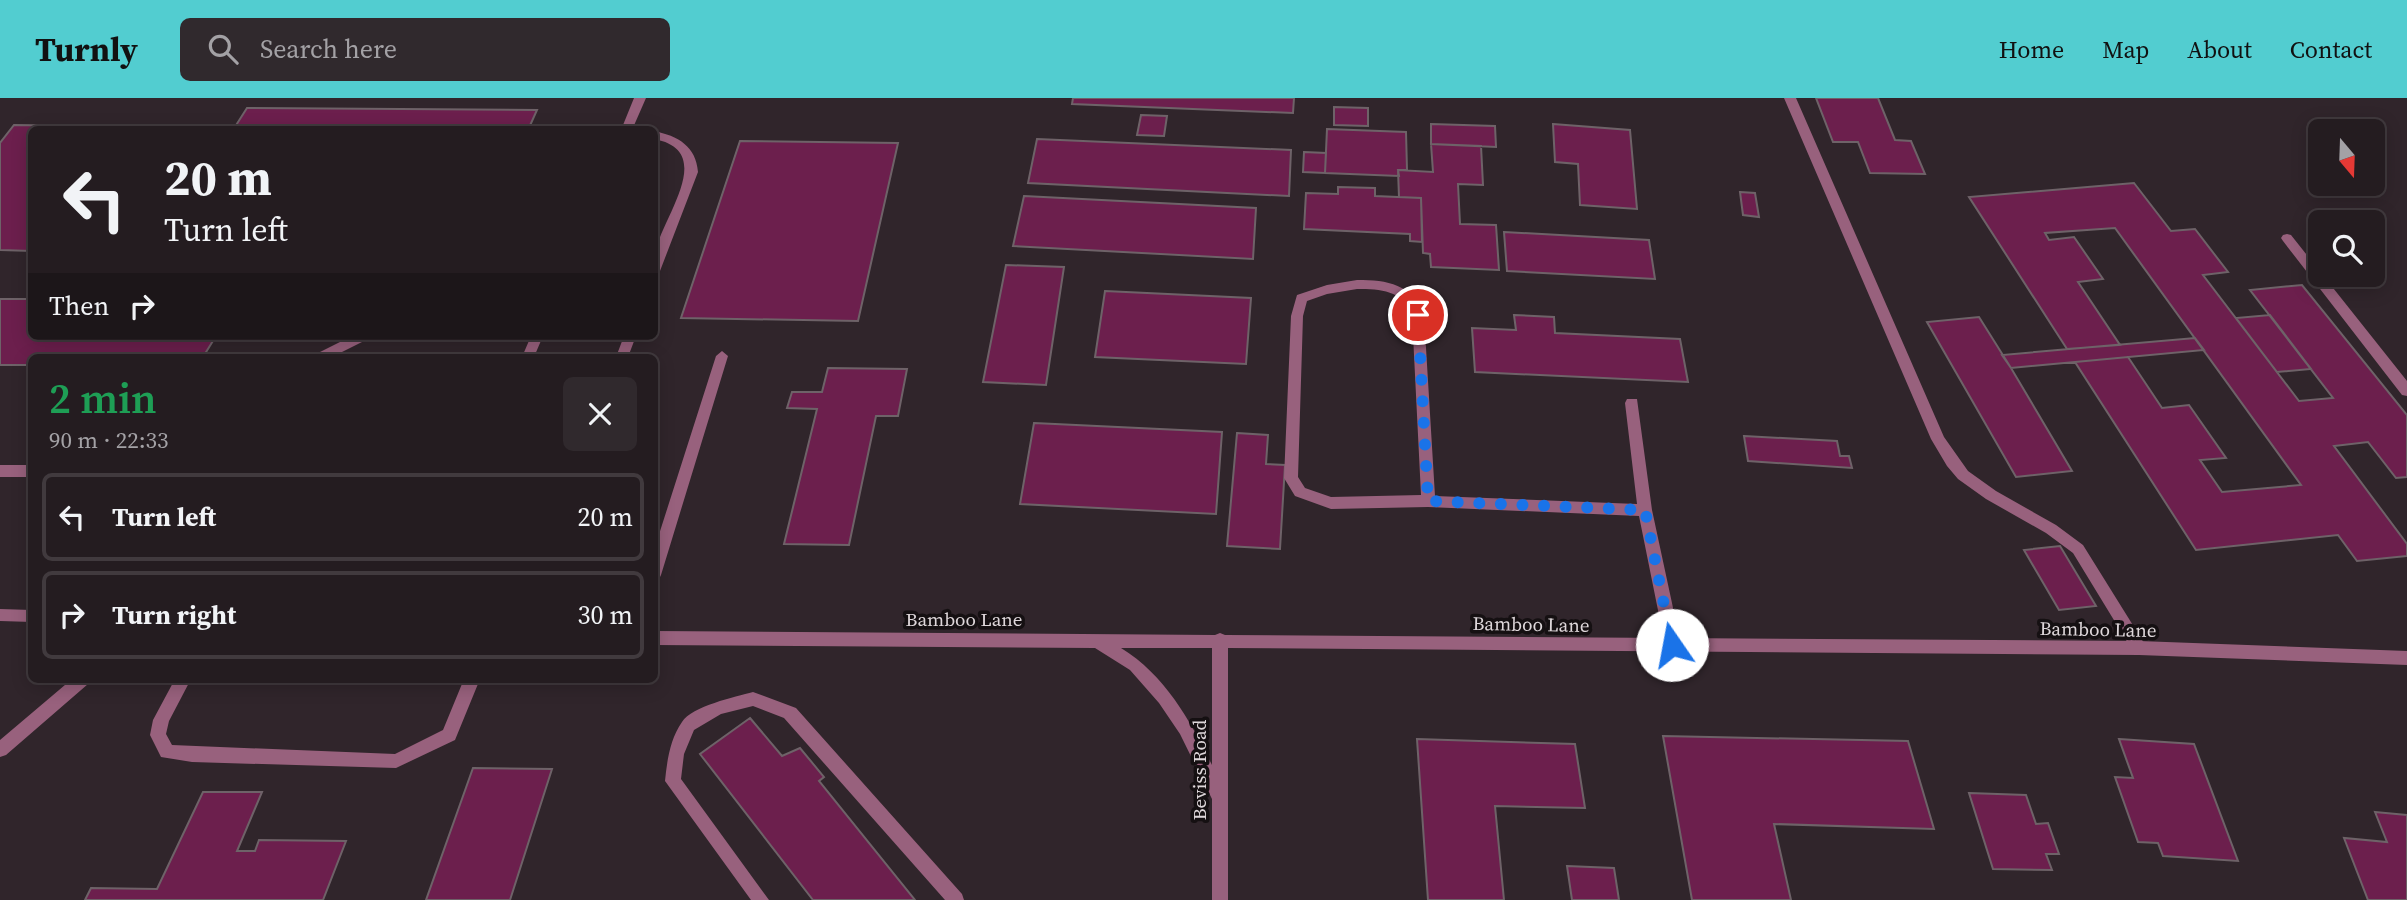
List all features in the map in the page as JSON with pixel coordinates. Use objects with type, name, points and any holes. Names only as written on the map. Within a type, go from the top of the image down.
[{"type":"street","points":[[628,126],[640,98]]},
{"type":"street","points":[[1790,98],[1932,427],[1950,460],[1970,480],[2064,537],[2078,549],[2139,648]]},
{"type":"street","points":[[658,136],[670,138],[686,148],[693,159],[692,172],[658,261]]},
{"type":"street","points":[[2287,237],[2407,391]]},
{"type":"street","points":[[1428,501],[1418,315],[1411,300],[1393,290],[1370,285],[1343,284],[1301,298],[1297,316],[1291,478],[1300,492],[1331,503],[1428,501],[1645,510]]},
{"type":"street","points":[[327,354],[355,340]]},
{"type":"street","points":[[658,562],[722,356]]},
{"type":"street","points":[[1632,403],[1645,510],[1672,645]]},
{"type":"street","points":[[0,471],[28,471]]},
{"type":"street","points":[[0,615],[28,616]]},
{"type":"street","name":"Bamboo Lane","points":[[658,638],[2139,648],[2407,658]]},
{"type":"street","points":[[1094,639],[1140,670],[1163,696],[1189,735],[1221,800]]},
{"type":"street","name":"Beviss Road","points":[[1220,640],[1220,900]]},
{"type":"street","points":[[0,750],[78,683]]},
{"type":"street","points":[[181,683],[162,720],[158,735],[167,752],[396,761],[449,735],[470,683]]},
{"type":"street","points":[[761,900],[673,781],[676,754],[688,725],[718,708],[753,699],[790,713],[956,900]]},
{"type":"building","points":[[1073,98],[1294,98],[1293,113],[1072,104]]},
{"type":"building","points":[[1816,98],[1878,98],[1895,140],[1911,141],[1925,174],[1870,173],[1858,142],[1833,142]]},
{"type":"building","points":[[1334,107],[1368,108],[1368,126],[1334,125]]},
{"type":"building","points":[[247,108],[537,110],[530,126],[236,126]]},
{"type":"building","points":[[1141,115],[1167,116],[1164,136],[1137,135]]},
{"type":"building","points":[[1431,124],[1495,126],[1496,147],[1431,144]]},
{"type":"building","points":[[1553,124],[1630,130],[1637,209],[1580,205],[1578,164],[1555,162]]},
{"type":"building","points":[[14,125],[95,126],[28,126],[28,251],[0,250],[0,143]]},
{"type":"building","points":[[1327,129],[1406,132],[1407,170],[1398,170],[1399,176],[1325,173]]},
{"type":"building","points":[[1037,139],[1291,150],[1289,196],[1028,183]]},
{"type":"building","points":[[740,141],[898,143],[858,321],[681,318]]},
{"type":"building","points":[[1431,144],[1481,146],[1483,185],[1458,184],[1460,224],[1496,225],[1499,270],[1431,267],[1430,254],[1423,253],[1421,198],[1399,197],[1398,170],[1433,172]]},
{"type":"building","points":[[1304,152],[1326,153],[1325,173],[1303,172]]},
{"type":"building","points":[[2134,183],[2171,231],[2195,229],[2228,272],[2203,275],[2299,401],[2333,398],[2250,290],[2302,285],[2407,415],[2407,477],[2396,478],[2368,442],[2334,446],[2407,544],[2407,556],[2357,561],[2338,535],[2196,550],[2075,362],[2128,357],[2162,408],[2189,405],[2226,458],[2200,460],[2222,492],[2301,485],[2115,228],[2045,233],[2049,240],[2074,237],[2103,279],[2078,282],[2120,345],[2067,349],[1969,197]]},
{"type":"building","points":[[1338,187],[1375,188],[1375,196],[1421,198],[1422,242],[1410,241],[1410,234],[1304,229],[1306,193],[1338,194]]},
{"type":"building","points":[[1740,192],[1755,193],[1759,217],[1743,215]]},
{"type":"building","points":[[1024,196],[1256,208],[1253,259],[1013,246]]},
{"type":"building","points":[[1504,232],[1649,240],[1655,279],[1507,271]]},
{"type":"building","points":[[1006,265],[1064,267],[1046,385],[983,382]]},
{"type":"building","points":[[1105,291],[1251,298],[1246,364],[1095,357]]},
{"type":"building","points":[[0,299],[28,299],[28,340],[214,340],[205,354],[28,354],[28,365],[0,365]]},
{"type":"building","points":[[1514,315],[1554,317],[1555,333],[1680,339],[1688,382],[1475,372],[1472,328],[1516,330]]},
{"type":"building","points":[[2270,315],[2311,369],[2277,372],[2236,318]]},
{"type":"building","points":[[1979,317],[2072,471],[2016,477],[1927,322]]},
{"type":"building","points":[[2195,338],[2204,350],[2011,368],[2002,355]]},
{"type":"building","points":[[828,368],[907,369],[898,416],[876,416],[849,545],[784,544],[817,409],[787,408],[792,392],[822,392]]},
{"type":"building","points":[[1034,423],[1222,432],[1216,514],[1020,504]]},
{"type":"building","points":[[1237,433],[1268,435],[1266,464],[1285,465],[1280,549],[1227,546]]},
{"type":"building","points":[[1744,436],[1837,441],[1840,456],[1849,456],[1852,468],[1748,461]]},
{"type":"building","points":[[2060,546],[2096,606],[2059,610],[2024,550]]},
{"type":"building","points":[[750,718],[782,756],[800,748],[824,777],[819,781],[915,900],[813,900],[700,754]]},
{"type":"building","points":[[1663,736],[1908,741],[1934,829],[1774,824],[1791,900],[1692,900]]},
{"type":"building","points":[[1417,739],[1575,744],[1585,808],[1495,806],[1504,900],[1428,900]]},
{"type":"building","points":[[2119,739],[2194,744],[2238,861],[2163,856],[2158,843],[2138,842],[2115,777],[2133,778]]},
{"type":"building","points":[[473,768],[552,769],[510,900],[426,900]]},
{"type":"building","points":[[203,792],[262,792],[237,851],[255,851],[259,840],[346,841],[323,900],[85,900],[91,888],[157,889]]},
{"type":"building","points":[[1969,793],[2026,795],[2036,824],[2048,823],[2059,854],[2046,854],[2052,870],[1993,869]]},
{"type":"building","points":[[2375,812],[2407,815],[2407,900],[2368,900],[2344,838],[2387,842]]},
{"type":"building","points":[[1567,866],[1614,868],[1619,900],[1572,900]]},
{"type":"route","points":[[1418,315],[1428,501],[1645,510],[1672,645]]}]
